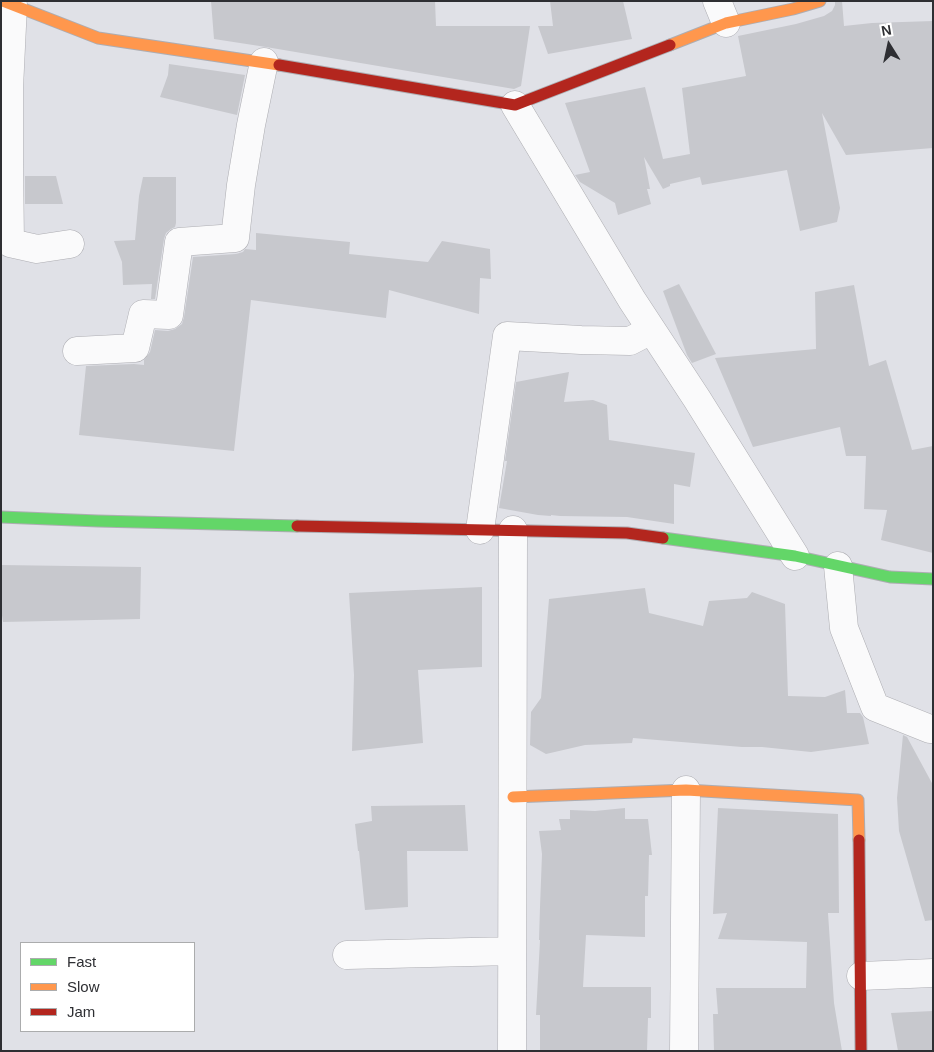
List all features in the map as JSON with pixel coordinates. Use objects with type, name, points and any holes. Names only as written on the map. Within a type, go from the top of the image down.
[{"type":"street","points":[[70,244],[37,249],[10,243],[8,3],[98,38],[264,62],[515,104],[722,12],[792,9],[820,1]]},
{"type":"street","points":[[77,351],[135,348],[143,314],[169,315],[178,242],[235,238],[242,177],[264,62]]},
{"type":"street","points":[[515,104],[632,300],[697,399],[795,556]]},
{"type":"street","points":[[480,530],[507,336],[630,341],[651,330]]},
{"type":"street","points":[[1,517],[98,521],[627,533],[795,556],[890,578],[933,579]]},
{"type":"street","points":[[512,1051],[513,530]]},
{"type":"street","points":[[838,566],[844,628],[875,707],[933,729]]},
{"type":"street","points":[[513,797],[686,790],[858,800],[861,976],[860,1051]]},
{"type":"street","points":[[684,1051],[686,790]]},
{"type":"street","points":[[347,955],[512,951]]},
{"type":"street","points":[[861,976],[933,973]]},
{"type":"building","points":[[211,1],[435,1],[436,26],[530,26],[521,86],[514,89],[214,39]]},
{"type":"building","points":[[550,1],[623,1],[632,39],[548,54],[538,26],[553,26]]},
{"type":"building","points":[[835,1],[842,1],[844,26],[933,21],[933,148],[846,155],[822,113],[840,208],[837,222],[800,231],[787,170],[702,185],[700,177],[670,184],[670,186],[663,189],[644,157],[650,189],[647,189],[651,204],[618,215],[615,203],[580,182],[575,175],[590,172],[565,103],[645,87],[663,159],[690,154],[682,88],[746,76],[738,36],[824,16],[832,11]]},
{"type":"building","points":[[169,64],[245,75],[237,115],[160,97],[168,75]]},
{"type":"building","points":[[25,176],[56,176],[63,204],[25,204]]},
{"type":"building","points":[[143,177],[176,177],[176,223],[175,227],[166,233],[164,239],[155,299],[151,299],[152,284],[123,285],[122,262],[114,241],[135,240],[139,196]]},
{"type":"building","points":[[256,233],[350,242],[349,254],[428,262],[442,241],[490,249],[491,279],[480,278],[479,314],[389,290],[386,318],[251,300],[234,451],[79,435],[86,366],[144,365],[144,360],[150,352],[155,330],[168,331],[182,324],[193,257],[236,254],[243,252],[245,249],[256,250]]},
{"type":"building","points":[[679,284],[716,354],[692,363],[687,355],[663,291]]},
{"type":"building","points":[[854,285],[869,366],[886,360],[912,450],[933,446],[933,553],[881,540],[887,510],[864,509],[866,456],[846,456],[840,427],[753,447],[715,358],[816,349],[815,292]]},
{"type":"building","points":[[569,372],[564,402],[593,400],[607,405],[609,440],[695,453],[690,487],[674,484],[674,524],[627,517],[538,515],[499,508],[507,461],[505,461],[516,382]]},
{"type":"building","points":[[1,565],[141,567],[140,619],[3,622],[1,609]]},
{"type":"building","points":[[482,587],[482,667],[418,670],[423,743],[352,751],[354,675],[349,593]]},
{"type":"building","points":[[645,588],[649,613],[703,626],[709,601],[747,598],[752,592],[785,604],[788,696],[825,697],[845,690],[847,713],[860,713],[863,717],[869,744],[811,752],[633,738],[632,743],[585,745],[546,754],[530,745],[531,712],[541,698],[549,599]]},
{"type":"building","points":[[903,735],[907,737],[933,785],[933,920],[925,921],[899,831],[897,798]]},
{"type":"building","points":[[465,805],[468,851],[407,851],[408,907],[365,910],[355,824],[372,821],[371,806]]},
{"type":"building","points":[[625,808],[625,819],[648,819],[652,855],[649,855],[648,896],[645,896],[645,937],[586,935],[583,987],[651,987],[651,1018],[648,1018],[647,1051],[540,1051],[540,1015],[536,1015],[542,854],[539,831],[561,830],[559,819],[570,819],[570,810],[595,811]]},
{"type":"building","points":[[718,808],[838,814],[839,913],[828,913],[834,1003],[842,1051],[714,1051],[713,1014],[718,1014],[716,988],[806,988],[807,942],[718,939],[727,913],[713,914]]},
{"type":"building","points":[[933,1011],[933,1051],[898,1051],[891,1013]]},
{"type":"traffic: fast","points":[[1,517],[297,526]]},
{"type":"traffic: fast","points":[[663,538],[795,556],[890,577],[933,579]]},
{"type":"traffic: slow","points":[[3,1],[98,38],[279,65]]},
{"type":"traffic: slow","points":[[670,45],[726,23],[793,9],[820,1]]},
{"type":"traffic: slow","points":[[513,797],[686,790],[858,800],[859,840]]},
{"type":"traffic: jam","points":[[279,65],[515,105],[670,45]]},
{"type":"traffic: jam","points":[[297,526],[627,533],[663,538]]},
{"type":"traffic: jam","points":[[859,840],[861,1051]]}]
